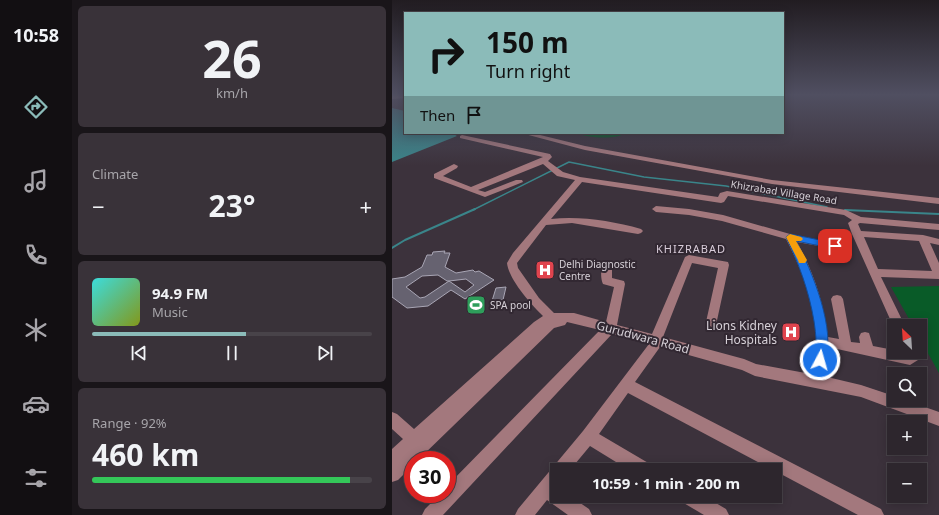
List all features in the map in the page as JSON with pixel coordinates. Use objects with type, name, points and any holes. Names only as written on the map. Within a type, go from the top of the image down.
[{"type":"street","points":[[528,134],[600,151],[772,182],[939,201]]},
{"type":"street","points":[[462,137],[484,145],[548,156],[544,161],[470,190]]},
{"type":"street","points":[[544,161],[562,175],[580,179],[517,255],[512,266],[535,301],[554,320]]},
{"type":"street","points":[[454,166],[437,176],[485,195],[519,182]]},
{"type":"street","name":"Khizrabad Village Road","points":[[580,179],[721,200],[723,195],[727,193],[846,213],[856,221],[939,227]]},
{"type":"street","points":[[656,209],[689,212],[716,217],[790,237],[835,246]]},
{"type":"street","points":[[833,218],[856,221],[853,223],[857,234],[897,319]]},
{"type":"street","points":[[543,223],[572,220],[614,226],[638,232]]},
{"type":"street","points":[[857,234],[923,238],[939,242]]},
{"type":"street","points":[[790,237],[804,264],[813,291],[820,321],[822,341],[816,381]]},
{"type":"street","points":[[874,273],[939,275],[923,238]]},
{"type":"street","points":[[566,463],[588,436],[655,345],[689,259],[724,264],[712,322]]},
{"type":"street","points":[[431,515],[607,331],[620,284],[607,281],[607,264]]},
{"type":"street","points":[[837,299],[846,346]]},
{"type":"street","points":[[392,474],[418,443],[538,325],[554,320],[607,331],[742,371],[755,370],[861,391],[939,419]]},
{"type":"street","points":[[864,337],[868,349]]},
{"type":"street","points":[[822,341],[887,354]]},
{"type":"street","points":[[625,384],[875,515]]},
{"type":"street","points":[[392,419],[418,443]]},
{"type":"street","points":[[588,436],[632,463]]},
{"type":"street","points":[[392,459],[418,443]]},
{"type":"street","points":[[524,515],[550,482]]},
{"type":"street","points":[[545,488],[581,514]]},
{"type":"street","points":[[700,503],[720,515]]},
{"type":"green space","points":[[579,134],[624,134],[616,137],[601,138]]},
{"type":"green space","points":[[939,286],[939,373],[927,352],[927,319],[909,319],[891,287]]},
{"type":"water","points":[[392,118],[404,118],[404,134],[454,134],[457,136],[392,162]]},
{"type":"building","points":[[445,251],[444,253],[450,253],[445,267],[456,273],[473,270],[475,272],[479,271],[494,280],[465,299],[451,290],[428,306],[407,308],[392,297],[392,279],[405,277],[422,267],[427,255],[432,255],[433,252]],"holes":[[[438,275],[449,281],[425,297],[420,298],[406,287],[422,276]],[[466,279],[474,285],[465,292],[449,281]]]},
{"type":"building","points":[[506,287],[503,300],[492,301],[496,288]]},
{"type":"waterway","points":[[475,209],[569,162],[644,177],[726,186],[827,207]]},
{"type":"waterway","points":[[392,248],[405,240],[475,209]]},
{"type":"waterway","points":[[845,210],[939,214]]},
{"type":"slow traffic","points":[[798,239],[790,237],[802,260]]},
{"type":"place","name":"Delhi Diagnostic Centre","points":[[545,270]]},
{"type":"place","name":"SPA pool","points":[[476,305]]},
{"type":"place","name":"Lions Kidney Hospitals","points":[[791,332]]},
{"type":"district","name":"KHIZRABAD","points":[[691,248]]},
{"type":"route","points":[[820,360],[822,341],[820,321],[813,291],[804,264],[790,237],[835,246]]}]
